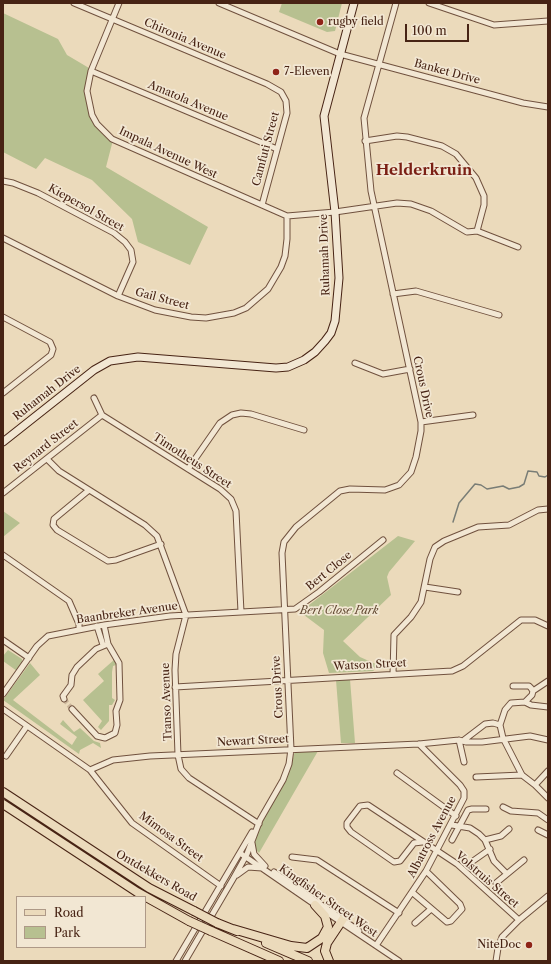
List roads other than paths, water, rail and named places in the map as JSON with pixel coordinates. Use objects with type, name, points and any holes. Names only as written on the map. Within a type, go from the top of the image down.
[{"type":"main road","name":"Ontdekkers Road","points":[[3,792],[149,888],[217,923],[308,961]]},
{"type":"main road","name":"Ontdekkers Road","points":[[3,804],[145,896]]},
{"type":"main road","name":"Ontdekkers Road","points":[[146,896],[211,932],[279,961]]},
{"type":"main road","points":[[307,948],[322,938],[328,927],[325,916],[315,905]]},
{"type":"main road","points":[[233,929],[291,946],[307,948],[316,946],[322,941],[340,919]]},
{"type":"main road","points":[[329,961],[325,950],[327,943],[340,919]]},
{"type":"street","name":"Chironia Avenue","points":[[74,3],[267,84],[277,89],[284,98]]},
{"type":"street","name":"Impala Avenue West","points":[[120,3],[91,71],[87,91],[92,115],[97,124],[112,139],[287,216]]},
{"type":"street","name":"Banket Drive","points":[[219,3],[340,54],[516,101],[548,107]]},
{"type":"street","name":"Ruhamah Drive","points":[[3,442],[94,370],[110,361],[143,358],[276,368],[295,364],[312,355],[331,333],[337,309],[339,278],[335,212],[324,119],[325,106],[354,3]]},
{"type":"street","name":"Crous Drive","points":[[185,961],[233,879],[243,854],[283,780],[289,764],[291,749],[282,553],[284,542],[310,514],[340,491],[391,489],[402,483],[408,477],[413,467],[421,431],[421,422],[410,369],[374,206],[365,141],[364,118],[378,63],[396,3]]},
{"type":"street","points":[[429,3],[494,25],[548,21]]},
{"type":"street","name":"Amatola Avenue","points":[[91,71],[277,149]]},
{"type":"street","name":"Camfuti Street","points":[[262,205],[287,113],[284,98]]},
{"type":"street","points":[[365,141],[397,136],[407,137],[442,146],[456,154],[476,178],[484,196],[484,205],[477,231]]},
{"type":"street","name":"Kiepersol Street","points":[[3,181],[38,192],[114,233],[125,242],[131,250],[133,262],[118,296]]},
{"type":"street","points":[[287,216],[335,212],[374,206],[411,204],[431,211],[467,232],[477,231],[518,247]]},
{"type":"street","name":"Gail Street","points":[[3,238],[118,296],[155,310],[199,318],[228,314],[246,308],[268,289],[281,267],[287,238],[287,216]]},
{"type":"street","points":[[393,294],[414,291],[499,315]]},
{"type":"street","points":[[3,317],[50,342],[53,349],[51,355],[3,393]]},
{"type":"street","points":[[355,363],[383,374],[410,369]]},
{"type":"street","points":[[94,398],[102,415]]},
{"type":"street","points":[[188,469],[220,423],[236,414],[251,414],[304,430]]},
{"type":"street","points":[[421,422],[473,414]]},
{"type":"street","name":"Reynard Street","points":[[3,493],[102,415]]},
{"type":"street","name":"Timotheus Street","points":[[102,415],[227,494],[234,506],[241,612]]},
{"type":"street","points":[[47,459],[59,471],[145,525],[152,531],[161,544],[186,615]]},
{"type":"street","points":[[89,490],[54,519],[53,526],[57,530],[108,561],[118,560],[161,544]]},
{"type":"street","points":[[393,674],[394,636],[416,611],[421,602],[431,553],[439,544],[478,527],[510,524],[538,510],[548,509]]},
{"type":"street","name":"Bert Close","points":[[284,609],[292,610],[302,606],[383,540]]},
{"type":"street","points":[[3,554],[69,601],[78,624],[78,629]]},
{"type":"street","points":[[425,587],[458,592]]},
{"type":"street","name":"Baanbreker Avenue","points":[[3,694],[42,640],[48,636],[96,626],[186,615],[284,609]]},
{"type":"street","name":"Transo Avenue","points":[[186,615],[176,654],[175,686],[179,764],[184,775],[259,822]]},
{"type":"street","name":"Watson Street","points":[[175,686],[452,671],[462,666],[521,620],[536,620],[548,626]]},
{"type":"street","points":[[104,625],[105,645]]},
{"type":"street","points":[[72,708],[97,736],[105,738],[115,733],[117,725],[116,711],[120,700],[119,663],[117,656],[105,645],[96,626]]},
{"type":"street","points":[[3,640],[29,658]]},
{"type":"street","points":[[64,699],[63,696],[71,685],[72,673],[96,649],[105,645]]},
{"type":"street","points":[[525,702],[531,697],[533,691],[548,681]]},
{"type":"street","points":[[513,686],[529,686],[533,691]]},
{"type":"street","points":[[548,707],[531,706],[525,702],[513,702],[509,705],[500,725],[503,738],[522,775],[535,784],[548,798]]},
{"type":"street","name":"Mimosa Street","points":[[3,709],[90,770],[132,823],[221,886]]},
{"type":"street","points":[[464,762],[461,740],[487,724],[493,723],[500,725]]},
{"type":"street","points":[[6,756],[27,726]]},
{"type":"street","name":"Newart Street","points":[[90,770],[112,760],[178,755],[419,744],[461,740],[466,742],[478,742],[503,738],[536,736],[548,740]]},
{"type":"street","name":"Albatross Avenue","points":[[377,944],[413,893],[452,825],[464,798],[463,789],[453,777],[419,744]]},
{"type":"street","points":[[535,784],[548,771]]},
{"type":"street","points":[[397,773],[456,816]]},
{"type":"street","points":[[476,777],[522,775]]},
{"type":"street","name":"Volstruis Street","points":[[422,842],[414,843],[400,861],[392,861],[348,830],[348,822],[361,805],[368,805],[422,842],[436,852],[457,864],[519,920]]},
{"type":"street","points":[[503,807],[511,811],[538,813],[548,820]]},
{"type":"street","points":[[452,840],[468,810],[472,808],[486,809]]},
{"type":"street","name":"Crous Drive","points":[[176,961],[221,886],[243,854],[259,822]]},
{"type":"street","points":[[452,825],[473,830],[485,840],[494,861],[507,874]]},
{"type":"street","points":[[485,840],[501,836],[509,829]]},
{"type":"street","points":[[538,830],[548,835]]},
{"type":"street","name":"Kingfisher Street West","points":[[255,832],[252,850],[264,867],[315,905],[340,919],[399,961]]},
{"type":"street","points":[[474,861],[490,849]]},
{"type":"street","name":"Kingfisher Street West","points":[[243,854],[377,944],[382,949]]},
{"type":"street","points":[[292,857],[317,860],[399,913]]},
{"type":"street","points":[[496,883],[524,860]]},
{"type":"street","name":"Kingfisher Street West","points":[[233,879],[246,868],[252,866],[264,867]]},
{"type":"street","points":[[413,893],[448,922],[462,908],[460,904],[426,871]]},
{"type":"street","points":[[496,961],[500,940],[519,920],[548,896]]},
{"type":"street","points":[[415,923],[431,909]]},
{"type":"waterway","points":[[453,522],[459,503],[475,484],[481,485],[487,489],[503,486],[509,489],[519,487],[524,484],[528,471],[537,472],[539,476],[545,477],[548,475]]},
{"type":"tunnel","points":[[64,699],[72,709]]},
{"type":"place","name":"rugby field","points":[[320,22]]},
{"type":"place","name":"7-Eleven","points":[[276,72]]},
{"type":"place","name":"NiteDoc","points":[[529,945]]},
{"type":"district","name":"Helderkruin","points":[[424,171]]},
{"type":"park label","name":"Bert Close Park","points":[[339,611]]}]
